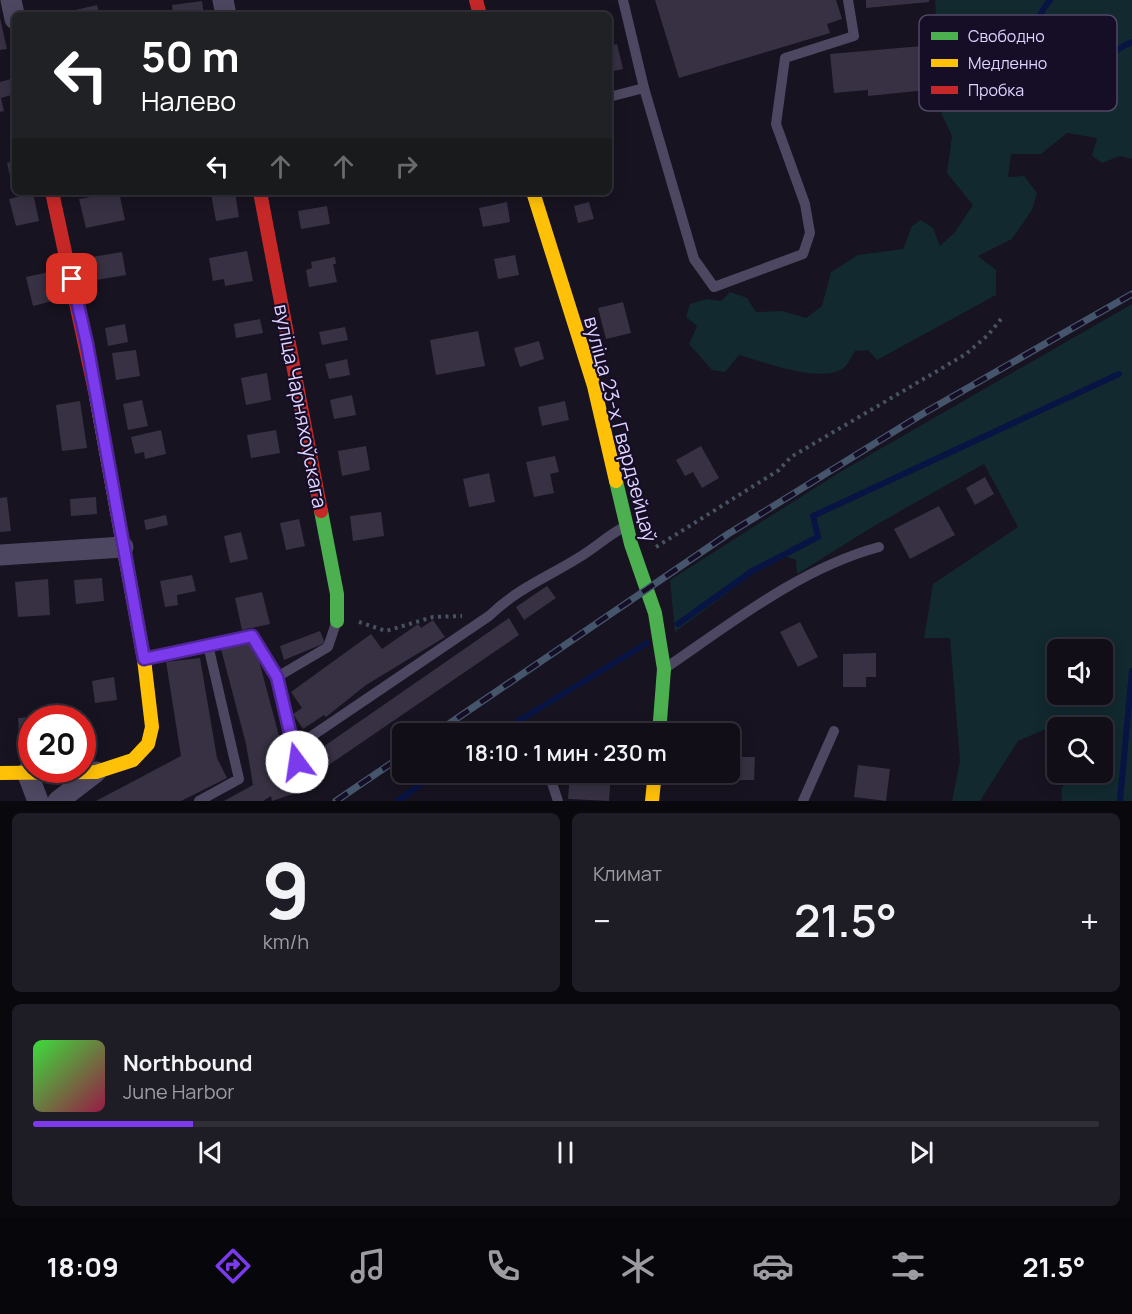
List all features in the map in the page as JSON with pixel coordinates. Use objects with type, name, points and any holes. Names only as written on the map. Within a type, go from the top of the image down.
[{"type":"street","points":[[53,195],[87,344],[144,659],[152,727],[148,744],[133,760],[96,772]]},
{"type":"street","name":"вуліца Чарняхоўскага","points":[[261,195],[333,568],[337,594],[336,621]]},
{"type":"street","name":"вуліца 23-х Гвардзейцаў","points":[[534,195],[594,386],[626,526],[652,604],[661,641],[664,669],[660,723]]},
{"type":"street","points":[[0,555],[123,547]]},
{"type":"street","points":[[0,773],[18,772]]},
{"type":"street","points":[[31,783],[38,801]]},
{"type":"street","points":[[58,801],[82,783]]},
{"type":"street","points":[[652,801],[654,783]]},
{"type":"lane","points":[[623,0],[644,88],[694,259],[714,286],[803,254],[810,233],[805,204],[776,124],[785,58],[854,36],[848,0]]},
{"type":"lane","points":[[612,96],[644,88]]},
{"type":"lane","points":[[294,748],[489,616],[511,595],[588,553],[603,538],[626,526]]},
{"type":"lane","points":[[664,669],[807,576],[846,556],[879,547]]},
{"type":"lane","points":[[277,677],[328,647],[336,621]]},
{"type":"lane","points":[[144,659],[252,636],[277,677],[303,778]]},
{"type":"lane","points":[[199,801],[239,779],[207,645]]},
{"type":"lane","points":[[803,801],[834,731]]},
{"type":"lane","points":[[552,783],[558,801]]},
{"type":"path","points":[[636,561],[779,470],[791,457],[966,354],[988,335],[1001,319]]},
{"type":"path","points":[[336,621],[356,621],[386,631],[433,617],[489,616]]},
{"type":"green space","points":[[935,0],[1132,0],[1132,159],[1120,156],[1102,163],[1092,156],[1097,138],[1067,133],[1041,154],[1011,154],[1008,177],[1024,176],[1037,193],[1032,210],[1012,239],[978,256],[996,270],[996,295],[877,360],[868,350],[855,351],[845,367],[823,374],[778,367],[739,355],[725,372],[712,370],[689,344],[697,326],[686,317],[690,304],[707,299],[721,301],[730,292],[747,298],[756,312],[782,311],[806,318],[822,306],[831,272],[858,255],[903,249],[912,226],[921,220],[933,228],[940,246],[955,232],[973,205],[947,173],[952,136],[942,111],[1117,111],[1117,15],[936,15]]},
{"type":"green space","points":[[1132,304],[1132,801],[1062,801],[1061,790],[1064,783],[1113,783],[1113,717],[1047,717],[1047,729],[1018,741],[980,801],[952,801],[960,761],[950,638],[924,638],[933,584],[1018,527],[984,464],[874,526],[797,574],[796,560],[785,556],[754,573],[675,632],[670,580],[840,472]]},
{"type":"building","points":[[655,0],[836,0],[842,19],[827,24],[830,33],[679,78]]},
{"type":"building","points":[[866,0],[929,0],[929,2],[866,8]]},
{"type":"building","points":[[202,1],[204,12],[173,12],[172,5]]},
{"type":"building","points":[[97,5],[99,12],[66,12]]},
{"type":"building","points":[[0,18],[7,49],[0,50]]},
{"type":"building","points":[[617,44],[623,69],[612,71],[612,45]]},
{"type":"building","points":[[919,46],[919,91],[868,96],[868,90],[834,93],[830,54]]},
{"type":"building","points":[[11,79],[12,95],[1,98],[4,111],[0,112],[0,82]]},
{"type":"building","points":[[12,162],[12,180],[11,180],[7,163]]},
{"type":"building","points":[[33,195],[39,221],[16,226],[9,199]]},
{"type":"building","points":[[120,195],[125,220],[86,228],[79,199]]},
{"type":"building","points":[[211,195],[235,195],[239,217],[216,221]]},
{"type":"building","points":[[507,202],[510,222],[483,227],[479,208]]},
{"type":"building","points":[[589,202],[594,219],[578,223],[574,206]]},
{"type":"building","points":[[327,206],[330,224],[301,229],[298,211]]},
{"type":"building","points":[[247,251],[253,281],[225,286],[224,279],[213,281],[209,258]]},
{"type":"building","points":[[122,252],[126,275],[96,280],[92,257]]},
{"type":"building","points":[[515,255],[519,275],[498,279],[494,259]]},
{"type":"building","points":[[335,257],[336,264],[333,264],[337,282],[309,287],[306,270],[312,268],[311,262]]},
{"type":"building","points":[[53,271],[60,299],[33,306],[26,277]]},
{"type":"building","points":[[623,302],[631,333],[606,339],[598,308]]},
{"type":"building","points":[[260,319],[263,333],[236,338],[234,324]]},
{"type":"building","points":[[125,324],[128,342],[108,346],[105,328]]},
{"type":"building","points":[[345,327],[348,340],[322,345],[319,332]]},
{"type":"building","points":[[478,331],[485,366],[436,375],[430,340]]},
{"type":"building","points":[[539,341],[544,359],[520,367],[514,348]]},
{"type":"building","points":[[136,350],[140,376],[116,380],[112,353]]},
{"type":"building","points":[[347,359],[350,375],[329,379],[325,364]]},
{"type":"building","points":[[267,373],[271,400],[246,405],[241,378]]},
{"type":"building","points":[[352,395],[356,415],[334,419],[330,400]]},
{"type":"building","points":[[142,400],[148,426],[128,430],[123,404]]},
{"type":"building","points":[[80,401],[87,448],[62,451],[56,405]]},
{"type":"building","points":[[565,401],[569,420],[542,426],[538,407]]},
{"type":"building","points":[[161,430],[166,454],[145,459],[144,452],[135,454],[131,437]]},
{"type":"building","points":[[276,430],[280,453],[251,458],[247,435]]},
{"type":"building","points":[[366,446],[370,470],[342,476],[338,451]]},
{"type":"building","points":[[701,446],[719,478],[702,488],[693,472],[685,476],[676,460]]},
{"type":"building","points":[[555,456],[559,472],[550,474],[554,493],[534,497],[526,462]]},
{"type":"building","points":[[489,473],[495,502],[469,507],[463,479]]},
{"type":"building","points":[[985,477],[994,494],[975,505],[966,488]]},
{"type":"building","points":[[7,497],[11,531],[0,532],[0,498]]},
{"type":"building","points":[[96,497],[97,514],[71,516],[70,499]]},
{"type":"building","points":[[939,506],[955,535],[910,559],[894,529]]},
{"type":"building","points":[[381,512],[384,536],[353,541],[350,516]]},
{"type":"building","points":[[166,515],[168,525],[146,530],[144,520]]},
{"type":"building","points":[[299,519],[305,546],[286,550],[280,523]]},
{"type":"building","points":[[241,532],[248,559],[230,563],[224,536]]},
{"type":"building","points":[[192,575],[196,591],[177,595],[178,605],[165,607],[160,581]]},
{"type":"building","points":[[102,578],[104,601],[76,604],[74,580]]},
{"type":"building","points":[[48,579],[50,615],[18,617],[15,582]]},
{"type":"building","points":[[547,586],[556,598],[524,620],[516,607]]},
{"type":"building","points":[[262,592],[270,624],[242,630],[235,598]]},
{"type":"building","points":[[509,618],[519,635],[317,773],[307,758]]},
{"type":"building","points":[[433,620],[445,637],[366,685],[326,717],[324,715],[303,729],[293,714],[302,708],[291,692],[371,634],[382,649],[418,624],[421,628]]},
{"type":"building","points":[[800,622],[818,657],[798,667],[780,632]]},
{"type":"building","points":[[320,631],[325,643],[284,660],[280,646]]},
{"type":"building","points":[[254,642],[296,793],[272,801],[271,796],[263,801],[224,801],[253,785],[246,744],[221,649]]},
{"type":"building","points":[[876,653],[876,677],[866,677],[866,687],[843,687],[843,654]]},
{"type":"building","points":[[200,658],[217,758],[227,778],[181,801],[96,801],[181,756],[166,662]]},
{"type":"building","points":[[114,677],[117,700],[95,703],[92,681]]},
{"type":"building","points":[[740,757],[755,757],[754,780],[740,780]]},
{"type":"building","points":[[858,765],[890,769],[886,801],[854,797]]},
{"type":"building","points":[[569,783],[610,783],[609,801],[568,799]]},
{"type":"waterway","points":[[1040,15],[1050,0]]},
{"type":"waterway","points":[[1117,50],[1132,42]]},
{"type":"waterway","points":[[678,624],[752,571],[818,537],[813,516],[1119,374]]},
{"type":"waterway","points":[[515,723],[647,643]]},
{"type":"waterway","points":[[1120,801],[1132,671]]},
{"type":"waterway","points":[[398,801],[422,783]]},
{"type":"railway","points":[[450,723],[728,534],[924,413],[1132,294]]},
{"type":"railway","points":[[336,801],[392,763]]},
{"type":"traffic: fast","points":[[616,481],[631,544],[655,613],[664,669],[660,723]]},
{"type":"traffic: fast","points":[[321,511],[337,594],[337,621]]},
{"type":"traffic: slow","points":[[534,195],[594,386],[616,481]]},
{"type":"traffic: slow","points":[[0,773],[96,772],[133,760],[148,744],[152,727],[144,659],[96,396]]},
{"type":"traffic: slow","points":[[652,801],[654,783]]},
{"type":"traffic: jam","points":[[476,0],[479,12]]},
{"type":"traffic: jam","points":[[53,195],[96,396]]},
{"type":"traffic: jam","points":[[261,195],[321,511]]},
{"type":"route","points":[[72,279],[87,344],[144,659],[252,636],[277,677],[297,762]]}]
